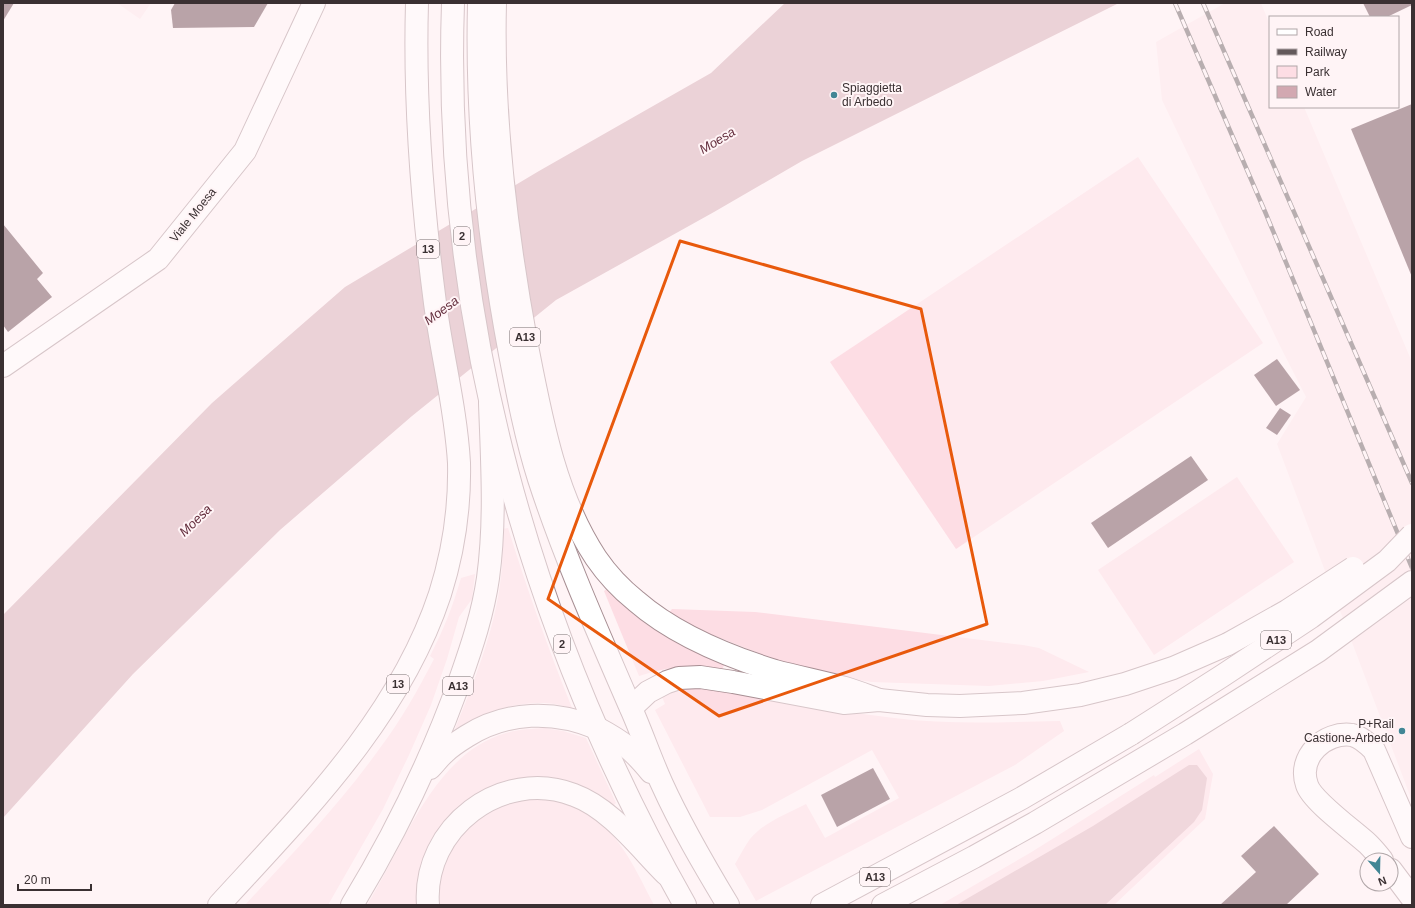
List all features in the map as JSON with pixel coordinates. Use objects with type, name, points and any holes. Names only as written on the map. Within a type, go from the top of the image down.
[{"type":"main road","name":"Viale Moesa","points":[[3,366],[158,259],[245,151],[314,3]]},
{"type":"main road","name":"13","points":[[219,905],[307,809],[364,737],[400,681],[419,645],[439,596],[446,572],[458,506],[459,463],[453,410],[435,305],[419,158],[416,86],[417,3]]},
{"type":"main road","name":"2","points":[[453,3],[452,68],[454,146],[461,225],[476,332],[490,403],[509,482],[532,558],[560,637],[597,728],[641,822],[685,905]]},
{"type":"main road","points":[[478,3],[486,49],[480,121],[490,231],[503,319],[529,442],[539,478],[565,553],[631,708],[661,783],[696,852],[728,905]]},
{"type":"main road","name":"A13","points":[[494,3],[486,49],[497,124],[507,222],[520,311],[546,435],[566,498],[586,541],[609,575],[637,602],[676,629],[743,660],[814,682],[847,689],[879,700]]},
{"type":"main road","name":"A13","points":[[352,905],[382,853],[414,790],[439,735],[468,657],[479,620],[488,576],[492,541],[494,493],[490,403]]},
{"type":"main road","name":"A13","points":[[616,770],[614,759],[617,739],[631,708],[648,692],[656,687],[679,678],[700,677],[733,682],[844,703],[879,700],[927,705],[990,705],[1054,700],[1103,690],[1173,668],[1228,644],[1287,611],[1353,569],[1378,551],[1412,533]]},
{"type":"main road","name":"A13","points":[[822,905],[1022,798],[1131,734],[1311,617],[1387,561],[1412,533]]},
{"type":"main road","name":"A13","points":[[883,905],[987,849],[1145,758],[1318,651],[1412,582]]},
{"type":"main road","name":"A13","points":[[414,790],[430,769],[449,749],[476,731],[510,718],[537,715],[560,717],[597,728],[617,739],[636,754],[661,783]]},
{"type":"main road","points":[[1375,852],[1316,798],[1307,786],[1305,776],[1307,761],[1314,749],[1323,740],[1335,736],[1352,735],[1364,741],[1374,750],[1412,837]]},
{"type":"main road","points":[[428,905],[429,882],[433,863],[440,846],[452,828],[469,812],[488,800],[509,792],[531,789],[552,790],[573,795],[592,804],[608,815],[670,878]]},
{"type":"main road","points":[[1399,881],[1412,898]]},
{"type":"highlighted area","points":[[680,241],[921,309],[987,624],[719,716],[548,599]]},
{"type":"shaded area","points":[[117,3],[151,3],[140,19]]},
{"type":"shaded area","points":[[1225,3],[1261,3],[1269,23],[1269,108],[1304,108],[1412,362],[1412,801],[1277,444],[1306,397],[1162,100],[1156,42]]},
{"type":"shaded area","points":[[1189,765],[1197,765],[1207,778],[1202,810],[1194,822],[1105,905],[956,905],[1093,826]]},
{"type":"green space","points":[[1138,157],[1263,343],[956,549],[830,362]]},
{"type":"green space","points":[[1237,477],[1294,562],[1154,655],[1098,570]]},
{"type":"green space","points":[[508,528],[538,618],[572,708],[547,703],[520,704],[487,713],[455,729],[471,689],[491,628],[500,587],[502,529]]},
{"type":"green space","points":[[475,574],[472,599],[459,617],[447,659],[431,705],[409,755],[383,809],[328,905],[245,905],[298,848],[349,789],[395,727],[434,659],[430,656],[455,598],[461,578]]},
{"type":"green space","points":[[607,589],[629,610],[653,629],[724,665],[722,670],[691,666],[670,668],[639,676],[604,591]]},
{"type":"green space","points":[[672,609],[755,612],[1023,645],[1039,648],[1089,672],[1043,681],[989,686],[872,682],[830,676],[789,665],[687,625],[668,614]]},
{"type":"green space","points":[[706,687],[823,708],[935,722],[1060,721],[1064,731],[1015,765],[756,901],[735,864],[750,839],[762,828],[806,804],[825,838],[899,798],[872,750],[762,810],[740,817],[710,817],[655,710],[665,704],[662,697],[667,694],[683,689]]},
{"type":"green space","points":[[545,728],[563,731],[586,738],[616,803],[613,806],[593,794],[468,801],[452,814],[439,832],[419,875],[417,897],[418,905],[367,905],[423,805],[440,781],[459,760],[481,744],[506,733]]},
{"type":"green space","points":[[1199,749],[1213,774],[1205,819],[1114,905],[940,905],[1030,853],[1154,775],[1155,777]]},
{"type":"green space","points":[[531,798],[548,799],[560,802],[581,810],[596,819],[620,844],[638,873],[654,905],[438,905],[439,882],[451,848],[474,820],[493,808]]},
{"type":"water","name":"Moesa","points":[[785,3],[1119,3],[802,161],[556,300],[412,416],[280,530],[133,674],[3,818],[3,615],[212,403],[345,287],[539,171],[711,73]]},
{"type":"building","points":[[3,3],[14,3],[3,21]]},
{"type":"building","points":[[175,3],[268,3],[254,27],[173,28],[171,10]]},
{"type":"building","points":[[1363,3],[1412,3],[1412,5],[1389,16],[1370,16]]},
{"type":"building","points":[[1412,104],[1412,277],[1351,129]]},
{"type":"building","points":[[3,224],[43,273],[37,279],[52,297],[8,332],[3,325]]},
{"type":"building","points":[[1277,359],[1300,390],[1276,406],[1254,375]]},
{"type":"building","points":[[1280,408],[1291,415],[1277,435],[1266,428]]},
{"type":"building","points":[[1191,456],[1208,480],[1108,548],[1091,523]]},
{"type":"building","points":[[873,768],[890,799],[837,827],[821,795]]},
{"type":"building","points":[[1274,826],[1319,874],[1286,905],[1220,905],[1256,872],[1241,856]]},
{"type":"railway","points":[[1175,3],[1266,214],[1412,568]]},
{"type":"railway","points":[[1203,3],[1412,483]]},
{"type":"place","name":"Spiaggietta di Arbedo","points":[[834,95]]},
{"type":"place","name":"P+Rail Castione-Arbedo","points":[[1402,731]]}]
